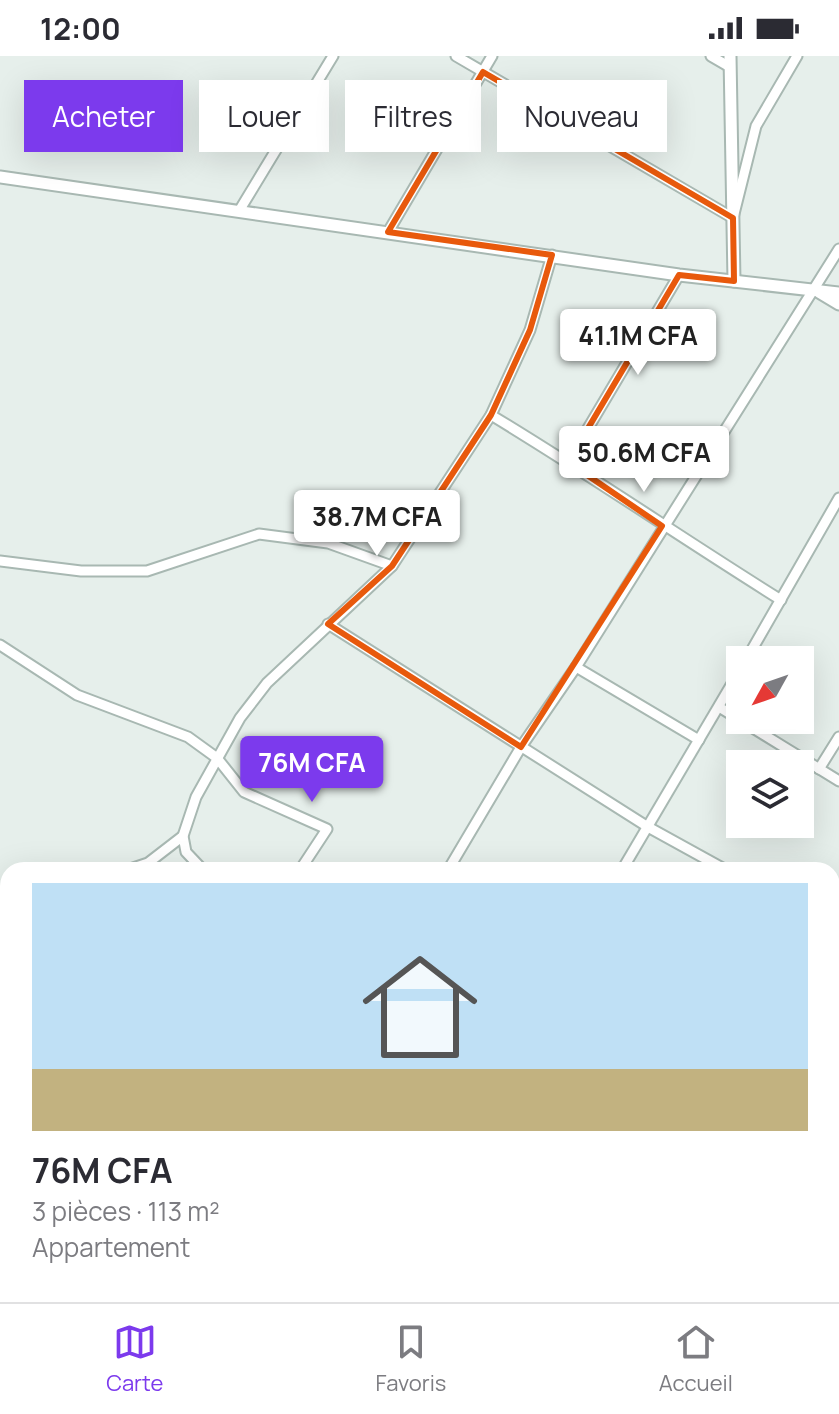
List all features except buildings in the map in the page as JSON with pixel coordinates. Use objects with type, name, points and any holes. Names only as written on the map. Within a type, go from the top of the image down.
[{"type":"street","points":[[239,211],[333,56]]},
{"type":"street","points":[[456,56],[733,218]]},
{"type":"street","points":[[388,232],[492,56]]},
{"type":"street","points":[[711,56],[730,62],[734,281]]},
{"type":"street","points":[[733,218],[756,126],[797,56]]},
{"type":"street","points":[[0,177],[679,275],[839,293]]},
{"type":"street","points":[[453,862],[521,747],[576,667],[839,249]]},
{"type":"street","points":[[195,862],[186,852],[183,836],[196,797],[240,718],[267,683],[392,566],[491,415],[530,330],[552,255]]},
{"type":"street","points":[[568,462],[679,275]]},
{"type":"street","points":[[814,289],[839,304]]},
{"type":"street","points":[[491,415],[781,600]]},
{"type":"street","points":[[754,646],[839,498]]},
{"type":"street","points":[[0,561],[81,571],[147,571],[259,534],[328,543],[392,566]]},
{"type":"street","points":[[328,624],[648,827],[711,862]]},
{"type":"street","points":[[0,645],[77,695],[188,737],[217,758],[244,792],[327,829],[305,862]]},
{"type":"street","points":[[576,667],[699,740]]},
{"type":"street","points":[[627,862],[726,695]]},
{"type":"street","points":[[719,707],[839,781]]},
{"type":"street","points":[[819,769],[839,737]]},
{"type":"street","points":[[149,862],[183,836]]},
{"type":"highlighted area","points":[[483,72],[733,218],[734,281],[679,275],[568,462],[662,526],[521,747],[328,624],[392,566],[491,415],[530,330],[552,255],[388,232]]}]
